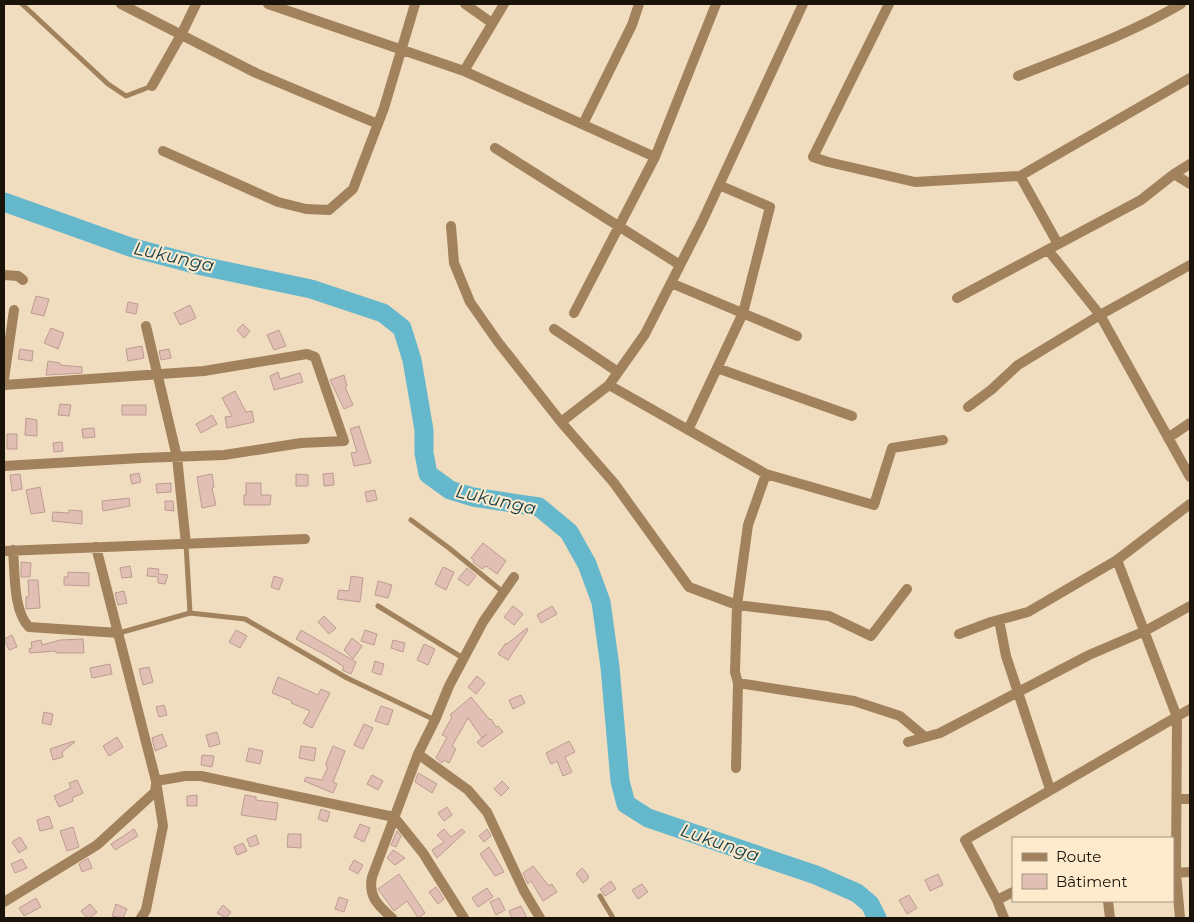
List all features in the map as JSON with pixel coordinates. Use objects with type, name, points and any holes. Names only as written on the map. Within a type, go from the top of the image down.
[{"type":"street","points":[[121,4],[256,73],[378,124]]},
{"type":"street","points":[[152,86],[196,4]]},
{"type":"street","points":[[268,4],[464,71],[655,156]]},
{"type":"street","points":[[162,151],[278,202],[306,209],[329,210],[352,189],[378,124],[414,4]]},
{"type":"street","points":[[465,4],[492,23]]},
{"type":"street","points":[[464,71],[504,4]]},
{"type":"street","points":[[583,124],[632,25],[639,4]]},
{"type":"street","points":[[574,313],[655,156],[716,4]]},
{"type":"street","points":[[561,422],[609,385],[645,334],[719,185],[803,4]]},
{"type":"street","points":[[889,4],[814,157],[915,182],[1020,176],[1190,78]]},
{"type":"street","points":[[1018,76],[1084,50],[1147,22],[1181,4]]},
{"type":"street","points":[[494,148],[680,265]]},
{"type":"street","points":[[957,298],[1141,200],[1190,164]]},
{"type":"street","points":[[1174,174],[1190,184]]},
{"type":"street","points":[[1020,176],[1058,244]]},
{"type":"street","points":[[688,430],[742,313],[770,207],[719,185]]},
{"type":"street","points":[[451,226],[454,263],[470,302],[498,342],[561,422],[614,483],[690,587],[737,605],[829,616],[872,636],[907,589]]},
{"type":"street","points":[[1048,250],[1100,316],[1190,477]]},
{"type":"street","points":[[968,407],[991,390],[1018,365],[1190,265]]},
{"type":"street","points":[[4,275],[18,276],[23,280]]},
{"type":"street","points":[[671,283],[797,336]]},
{"type":"street","points":[[4,379],[14,310]]},
{"type":"street","points":[[146,326],[177,457],[186,544]]},
{"type":"street","points":[[554,329],[618,372]]},
{"type":"street","points":[[4,386],[204,371],[307,354],[315,358],[344,441],[301,443],[224,456],[4,466]]},
{"type":"street","points":[[717,368],[852,416]]},
{"type":"street","points":[[609,385],[766,474],[874,505],[892,448],[943,440]]},
{"type":"street","points":[[1168,438],[1190,423]]},
{"type":"street","points":[[736,768],[738,683],[735,672],[737,605],[748,525],[766,474]]},
{"type":"street","points":[[959,634],[1028,612],[1116,560],[1190,504]]},
{"type":"street","points":[[119,633],[29,627],[25,623],[18,605],[8,551],[305,539]]},
{"type":"street","points":[[96,547],[156,781],[163,826],[146,910],[141,918]]},
{"type":"street","points":[[1116,560],[1177,717],[1177,799],[1174,873],[1180,918]]},
{"type":"street","points":[[392,918],[374,898],[370,888],[372,876],[418,754],[462,658],[482,622],[514,577]]},
{"type":"street","points":[[908,742],[940,732],[1089,655],[1145,631],[1190,606]]},
{"type":"street","points":[[1000,620],[1006,656],[1050,789]]},
{"type":"street","points":[[738,683],[854,701],[900,716],[925,737]]},
{"type":"street","points":[[1004,918],[997,900],[965,840],[1190,709]]},
{"type":"street","points":[[418,754],[468,790],[487,812],[524,891],[540,918]]},
{"type":"street","points":[[156,781],[185,776],[201,776],[394,817],[424,853],[464,918]]},
{"type":"street","points":[[4,902],[97,845],[155,792],[156,781]]},
{"type":"street","points":[[1177,799],[1190,799]]},
{"type":"street","points":[[1174,873],[1190,872]]},
{"type":"street","points":[[997,900],[1012,892]]},
{"type":"street","points":[[1108,902],[1110,918]]},
{"type":"lane","points":[[22,4],[108,84],[126,96],[152,86]]},
{"type":"lane","points":[[411,520],[503,592]]},
{"type":"lane","points":[[186,544],[190,613]]},
{"type":"lane","points":[[378,606],[462,658]]},
{"type":"lane","points":[[119,633],[190,613],[245,619],[347,678],[435,720]]},
{"type":"lane","points":[[600,896],[613,918]]},
{"type":"building","points":[[36,296],[49,299],[44,316],[31,313]]},
{"type":"building","points":[[128,302],[138,304],[136,314],[126,312]]},
{"type":"building","points":[[190,305],[196,318],[180,325],[174,313]]},
{"type":"building","points":[[243,324],[250,331],[244,338],[237,330]]},
{"type":"building","points":[[51,328],[64,333],[58,349],[44,343]]},
{"type":"building","points":[[279,330],[286,346],[274,350],[267,335]]},
{"type":"building","points":[[142,346],[144,358],[128,361],[126,349]]},
{"type":"building","points":[[20,349],[33,351],[32,361],[18,359]]},
{"type":"building","points":[[169,349],[171,358],[161,360],[159,351]]},
{"type":"building","points":[[48,361],[60,363],[60,365],[82,367],[82,373],[46,375]]},
{"type":"building","points":[[278,372],[280,379],[300,373],[303,382],[274,390],[270,376]]},
{"type":"building","points":[[344,375],[347,386],[345,387],[353,405],[344,409],[330,380]]},
{"type":"building","points":[[235,391],[246,412],[252,411],[254,422],[227,428],[225,417],[232,416],[222,398]]},
{"type":"building","points":[[60,404],[71,405],[69,416],[58,415]]},
{"type":"building","points":[[122,405],[146,405],[146,415],[122,415]]},
{"type":"building","points":[[212,415],[217,424],[201,433],[196,424]]},
{"type":"building","points":[[26,418],[37,420],[37,436],[25,435]]},
{"type":"building","points":[[359,426],[371,463],[354,466],[351,453],[357,452],[350,429]]},
{"type":"building","points":[[94,428],[95,437],[83,438],[82,429]]},
{"type":"building","points":[[7,434],[17,434],[17,449],[7,449]]},
{"type":"building","points":[[62,442],[63,451],[54,452],[53,443]]},
{"type":"building","points":[[139,473],[141,482],[132,484],[130,475]]},
{"type":"building","points":[[333,473],[334,485],[324,486],[323,474]]},
{"type":"building","points":[[20,474],[22,489],[12,491],[10,475]]},
{"type":"building","points":[[212,474],[214,487],[212,488],[216,505],[202,508],[197,477]]},
{"type":"building","points":[[296,474],[308,475],[308,486],[296,486]]},
{"type":"building","points":[[171,483],[171,492],[157,493],[156,484]]},
{"type":"building","points":[[246,483],[261,483],[261,495],[271,495],[270,505],[244,505]]},
{"type":"building","points":[[40,487],[45,512],[31,514],[26,490]]},
{"type":"building","points":[[375,490],[377,500],[367,502],[365,492]]},
{"type":"building","points":[[129,498],[130,506],[103,511],[102,501]]},
{"type":"building","points":[[165,501],[173,501],[174,511],[165,510]]},
{"type":"building","points":[[69,510],[82,511],[82,524],[52,521],[53,512],[69,513]]},
{"type":"building","points":[[483,543],[506,561],[497,574],[486,566],[482,569],[471,558]]},
{"type":"building","points":[[21,562],[31,563],[30,577],[21,577]]},
{"type":"building","points":[[130,566],[132,577],[122,578],[120,568]]},
{"type":"building","points":[[443,567],[454,572],[446,590],[435,584]]},
{"type":"building","points":[[148,568],[159,569],[158,574],[168,575],[165,584],[158,583],[158,577],[147,576]]},
{"type":"building","points":[[467,568],[476,576],[468,586],[458,579]]},
{"type":"building","points":[[68,572],[89,573],[89,586],[64,585],[64,577],[68,577]]},
{"type":"building","points":[[274,576],[283,579],[279,590],[271,587]]},
{"type":"building","points":[[351,576],[363,578],[360,602],[337,599],[339,590],[349,591]]},
{"type":"building","points":[[28,580],[38,580],[40,608],[26,609],[26,597],[29,596]]},
{"type":"building","points":[[378,581],[392,585],[388,598],[375,595]]},
{"type":"building","points":[[124,591],[127,603],[118,605],[115,593]]},
{"type":"building","points":[[513,606],[523,614],[514,625],[504,617]]},
{"type":"building","points":[[552,606],[557,614],[541,623],[537,615]]},
{"type":"building","points":[[324,616],[336,628],[329,634],[318,622]]},
{"type":"building","points":[[527,628],[528,630],[508,660],[498,654],[506,643]]},
{"type":"building","points":[[236,630],[247,636],[240,648],[229,642]]},
{"type":"building","points":[[301,630],[356,662],[351,674],[342,670],[344,667],[329,657],[296,639]]},
{"type":"building","points":[[365,630],[377,634],[374,645],[361,641]]},
{"type":"building","points":[[12,635],[17,647],[9,650],[4,639]]},
{"type":"building","points":[[352,638],[362,646],[353,659],[344,650]]},
{"type":"building","points":[[83,639],[84,653],[56,653],[56,651],[30,653],[29,649],[32,648],[31,642],[41,640],[42,645],[60,640]]},
{"type":"building","points":[[393,640],[405,643],[403,652],[391,648]]},
{"type":"building","points":[[424,644],[435,649],[428,665],[417,660]]},
{"type":"building","points":[[375,661],[384,664],[381,675],[372,672]]},
{"type":"building","points":[[110,664],[112,674],[92,678],[90,668]]},
{"type":"building","points":[[149,667],[153,682],[143,685],[139,669]]},
{"type":"building","points":[[477,676],[485,683],[476,694],[468,687]]},
{"type":"building","points":[[278,677],[318,695],[321,689],[330,693],[312,728],[303,723],[310,711],[272,693]]},
{"type":"building","points":[[521,695],[525,703],[513,709],[509,700]]},
{"type":"building","points":[[471,697],[496,727],[498,726],[503,732],[482,747],[477,742],[482,738],[468,718],[452,746],[456,749],[449,763],[444,760],[442,763],[436,758],[447,737],[442,735],[452,717],[450,715]]},
{"type":"building","points":[[164,705],[167,715],[159,717],[156,707]]},
{"type":"building","points":[[381,706],[393,710],[388,725],[375,721]]},
{"type":"building","points":[[44,712],[53,714],[51,725],[42,723]]},
{"type":"building","points":[[364,724],[373,728],[363,749],[354,745]]},
{"type":"building","points":[[217,732],[220,744],[209,747],[206,735]]},
{"type":"building","points":[[162,734],[167,746],[155,751],[152,738]]},
{"type":"building","points":[[117,737],[123,747],[109,756],[103,746]]},
{"type":"building","points":[[74,741],[62,752],[63,757],[53,760],[50,749]]},
{"type":"building","points":[[569,741],[575,752],[565,757],[572,772],[563,776],[557,761],[551,764],[546,753]]},
{"type":"building","points":[[301,746],[316,748],[314,761],[299,758]]},
{"type":"building","points":[[333,746],[345,751],[333,782],[337,784],[333,793],[304,781],[306,777],[322,780],[328,767],[326,763]]},
{"type":"building","points":[[249,748],[263,751],[260,764],[246,761]]},
{"type":"building","points":[[202,755],[214,756],[212,767],[201,765]]},
{"type":"building","points":[[418,773],[437,784],[432,793],[415,782]]},
{"type":"building","points":[[372,775],[383,781],[378,790],[367,784]]},
{"type":"building","points":[[77,780],[83,793],[72,798],[73,801],[59,807],[54,796],[71,788],[69,783]]},
{"type":"building","points":[[502,781],[509,788],[501,796],[494,789]]},
{"type":"building","points":[[197,795],[197,806],[187,806],[187,796]]},
{"type":"building","points":[[245,795],[256,797],[256,800],[278,803],[276,820],[241,815]]},
{"type":"building","points":[[447,807],[452,815],[444,821],[438,813]]},
{"type":"building","points":[[321,809],[330,812],[327,822],[318,819]]},
{"type":"building","points":[[49,816],[53,828],[40,831],[37,820]]},
{"type":"building","points":[[360,824],[370,828],[364,842],[354,837]]},
{"type":"building","points":[[73,827],[79,847],[67,851],[60,831]]},
{"type":"building","points":[[134,829],[138,836],[115,850],[111,844]]},
{"type":"building","points":[[444,829],[451,837],[462,829],[465,832],[437,858],[432,850],[444,842],[437,835]]},
{"type":"building","points":[[487,829],[491,836],[484,842],[479,836]]},
{"type":"building","points":[[397,831],[401,836],[396,847],[391,845]]},
{"type":"building","points":[[288,834],[301,834],[301,848],[287,847]]},
{"type":"building","points":[[256,835],[259,844],[250,847],[247,839]]},
{"type":"building","points":[[20,837],[27,848],[19,853],[12,842]]},
{"type":"building","points":[[243,843],[247,851],[237,855],[234,847]]},
{"type":"building","points":[[489,847],[504,872],[495,876],[480,854]]},
{"type":"building","points":[[393,850],[405,858],[395,865],[387,858]]},
{"type":"building","points":[[88,858],[92,868],[82,872],[79,864]]},
{"type":"building","points":[[22,859],[27,868],[15,873],[11,864]]},
{"type":"building","points":[[354,860],[363,865],[358,874],[349,869]]},
{"type":"building","points":[[533,866],[549,886],[552,884],[557,892],[543,901],[531,881],[528,884],[523,873]]},
{"type":"building","points":[[582,868],[588,875],[588,879],[583,883],[576,874]]},
{"type":"building","points":[[399,874],[425,913],[418,918],[407,901],[394,911],[378,889]]},
{"type":"building","points":[[938,874],[943,885],[930,891],[925,880]]},
{"type":"building","points":[[611,881],[616,889],[605,896],[600,889]]},
{"type":"building","points":[[642,884],[648,892],[638,899],[632,890]]},
{"type":"building","points":[[436,887],[444,899],[438,904],[429,892]]},
{"type":"building","points":[[487,888],[493,897],[478,907],[472,898]]},
{"type":"building","points":[[909,895],[917,908],[907,914],[899,900]]},
{"type":"building","points":[[339,897],[348,900],[344,912],[335,909]]},
{"type":"building","points":[[36,898],[41,907],[24,916],[19,908]]},
{"type":"building","points":[[499,898],[505,910],[496,915],[490,902]]},
{"type":"building","points":[[90,904],[97,912],[90,918],[87,918],[81,911]]},
{"type":"building","points":[[116,904],[127,909],[123,918],[112,916]]},
{"type":"building","points":[[223,905],[231,912],[226,918],[217,913]]},
{"type":"building","points":[[521,906],[527,918],[512,918],[509,911]]},
{"type":"waterway","name":"Lukunga","points":[[4,202],[130,247],[202,266],[311,289],[383,313],[402,328],[412,360],[424,430],[424,453],[428,474],[450,490],[473,497],[539,507],[569,532],[587,564],[601,602],[610,667],[620,781],[626,804],[648,818],[816,875],[857,893],[870,904],[877,918]]}]
